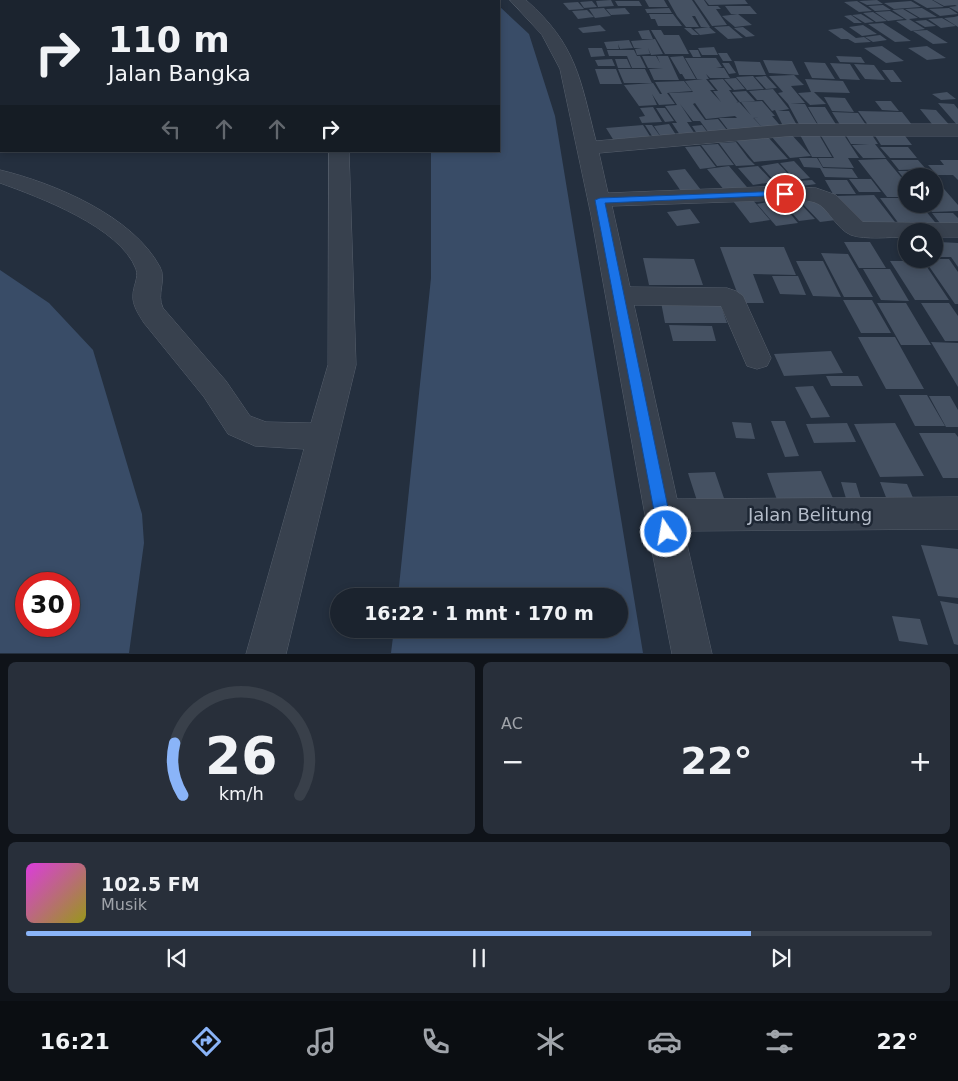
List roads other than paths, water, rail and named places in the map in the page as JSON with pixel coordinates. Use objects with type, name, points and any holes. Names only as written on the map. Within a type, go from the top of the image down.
[{"type":"street","points":[[517,0],[545,26],[563,53],[569,70],[600,200],[662,515],[692,654]]},
{"type":"street","points":[[588,148],[798,130],[958,130]]},
{"type":"street","points":[[266,654],[342,365],[339,152]]},
{"type":"street","points":[[0,176],[77,207],[115,230],[130,244],[148,269],[150,276],[146,296],[154,316],[215,388],[239,425],[255,433],[266,435],[324,436]]},
{"type":"street","points":[[600,200],[785,194],[816,195],[828,200],[858,229],[958,230]]},
{"type":"street","points":[[619,296],[727,297],[734,303],[757,358]]},
{"type":"street","name":"Jalan Belitung","points":[[662,515],[958,513]]},
{"type":"water","points":[[500,7],[529,34],[555,116],[643,653],[391,653],[393,638],[628,638],[628,588],[399,588],[431,278],[431,152],[500,152]]},
{"type":"water","points":[[0,270],[49,303],[93,350],[142,514],[144,543],[129,653],[0,653]]}]
